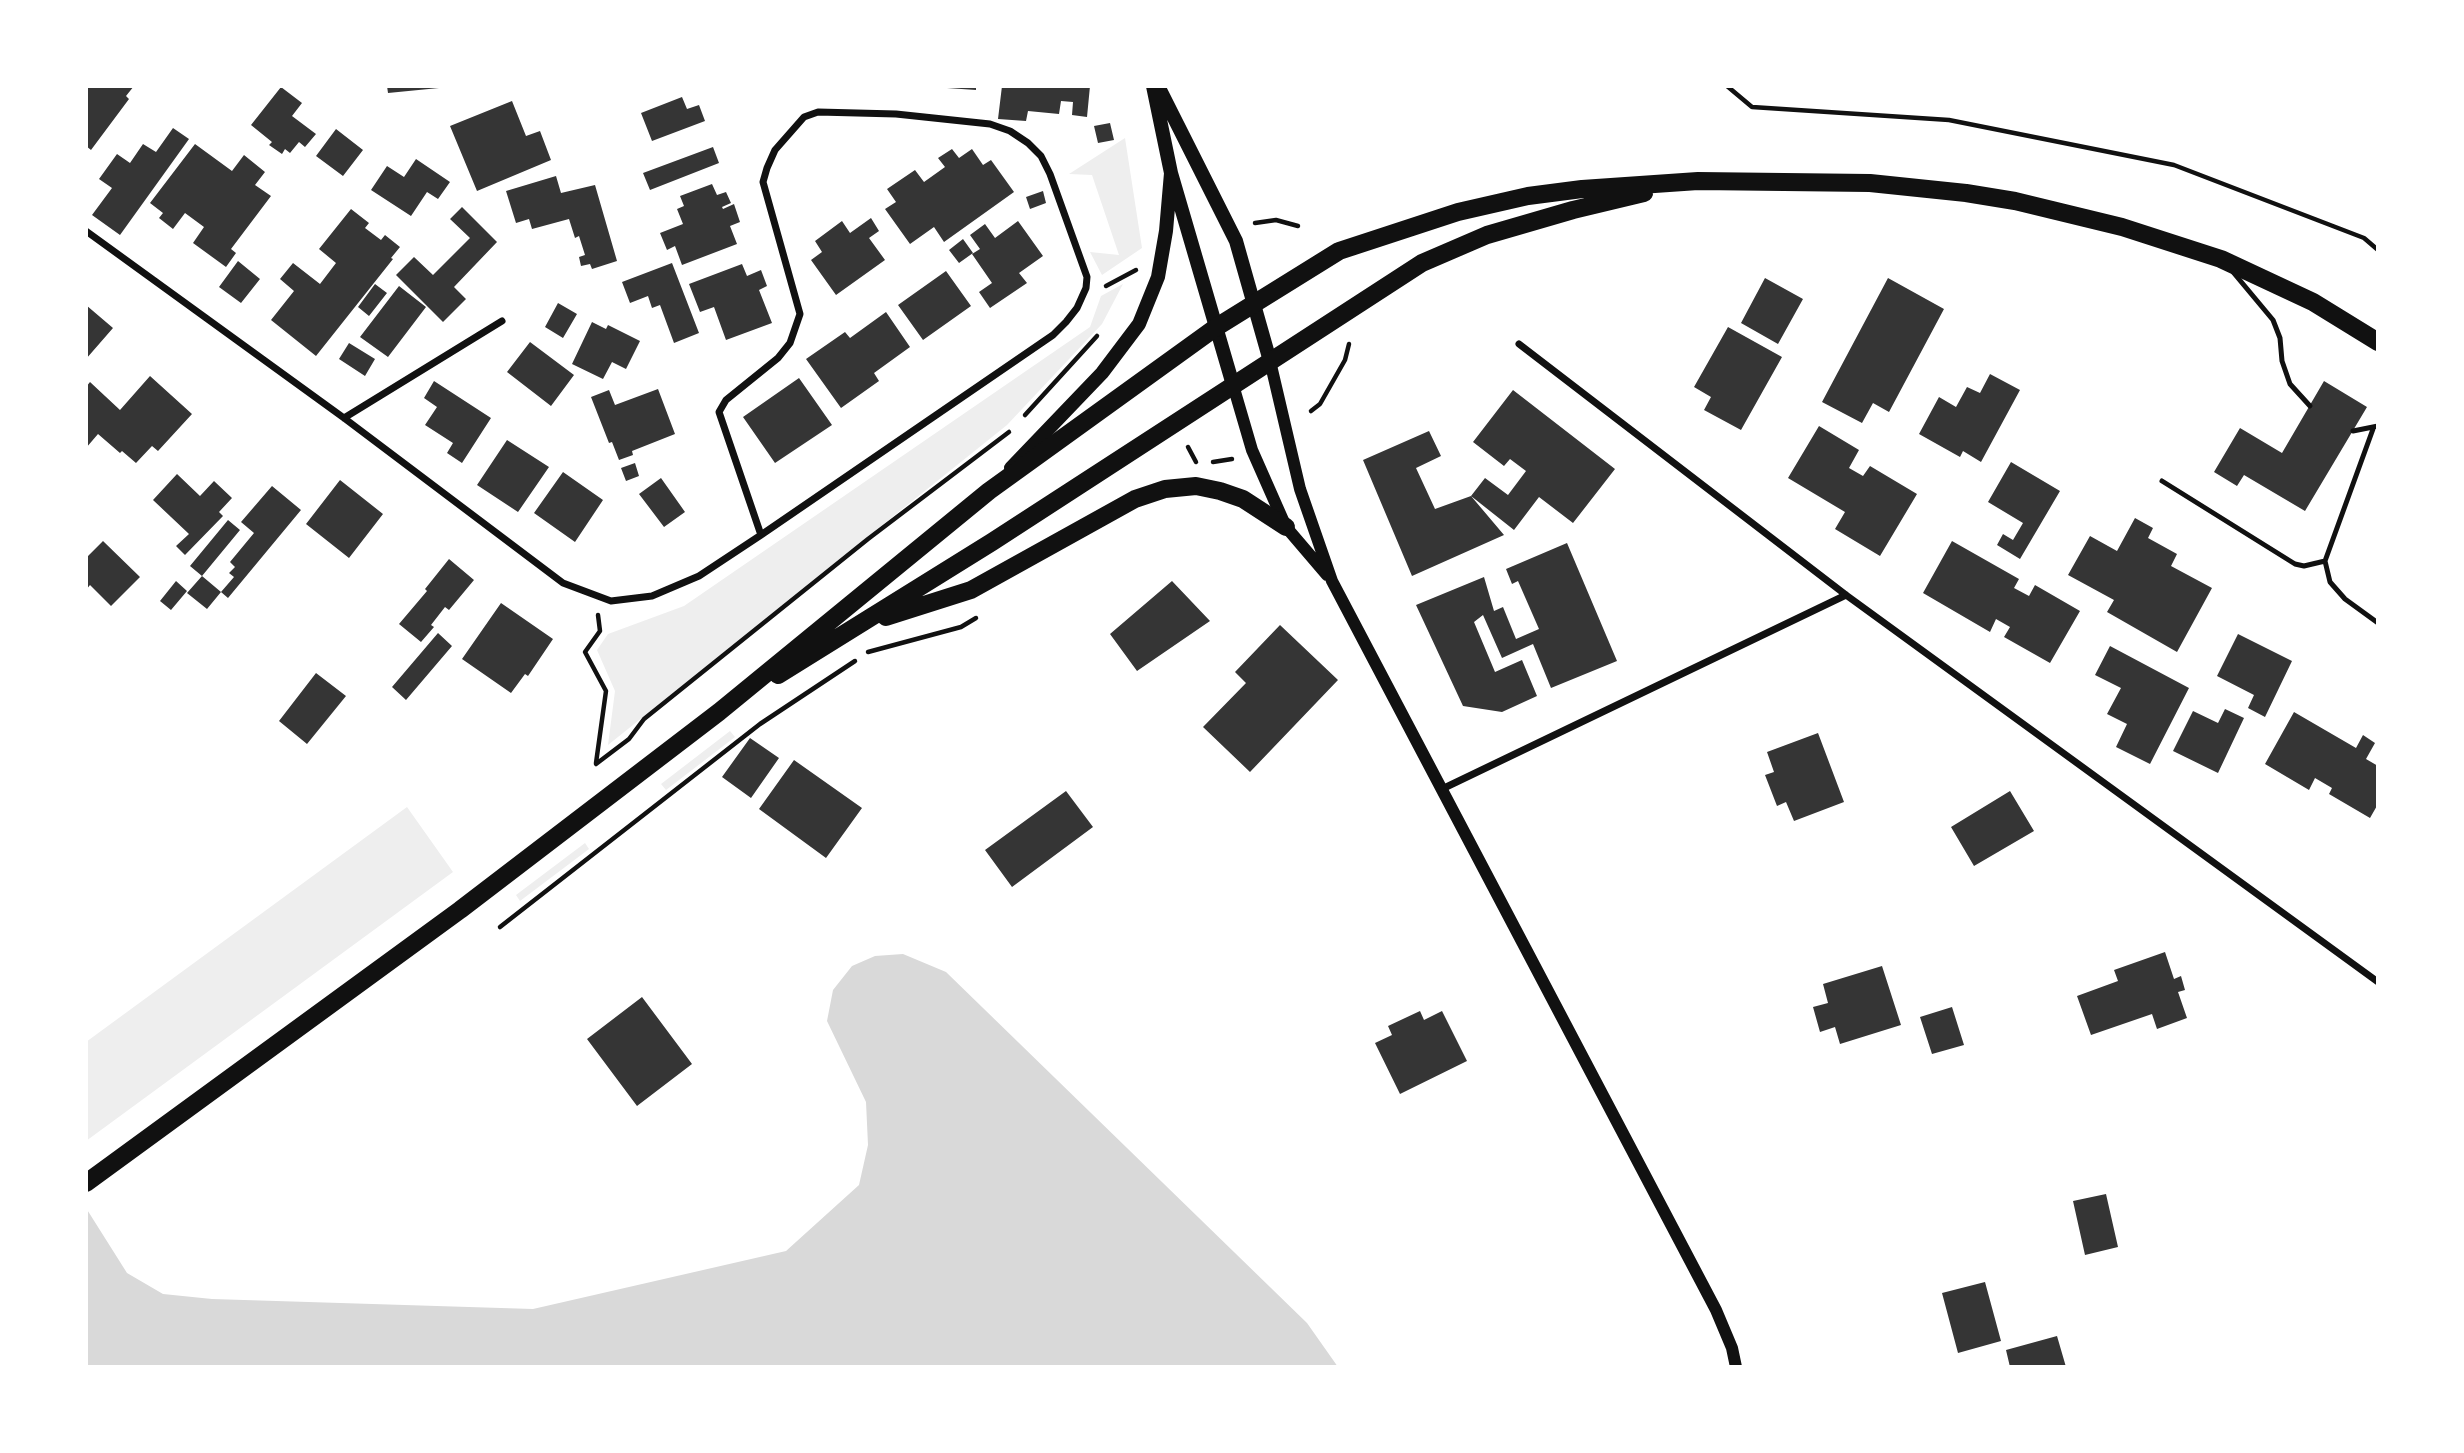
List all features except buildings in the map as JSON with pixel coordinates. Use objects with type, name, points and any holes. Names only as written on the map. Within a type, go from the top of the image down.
[{"type":"main road","points":[[1156,86],[1171,173],[1233,385]]},
{"type":"main road","points":[[1156,86],[1237,241],[1270,361]]},
{"type":"main road","points":[[989,491],[1102,373],[1139,324],[1158,277],[1166,231],[1171,173]]},
{"type":"main road","points":[[726,706],[863,624],[1422,263],[1487,235],[1573,210],[1699,181]]},
{"type":"main road","points":[[86,1183],[460,910],[726,706],[989,491],[1215,328],[1339,251],[1458,212],[1541,194],[1699,181],[1870,183],[1966,193],[2061,211],[2122,227],[2221,259],[2313,302],[2378,342]]},
{"type":"main road","points":[[863,624],[971,590],[1135,499],[1165,489],[1196,486],[1220,491],[1243,499],[1286,527]]},
{"type":"street","points":[[86,231],[344,418],[563,583],[611,601],[652,596],[699,576],[761,535],[1053,335],[1077,308],[1086,288],[1087,277],[1070,226],[1041,156],[1010,131],[990,124],[896,114],[818,112],[804,117],[775,150],[763,182],[800,314],[790,343],[778,358],[726,400],[719,412],[761,535]]},
{"type":"street","points":[[344,418],[502,321]]},
{"type":"street","points":[[1519,344],[1846,595],[2378,982]]},
{"type":"street","points":[[1270,361],[1300,489],[1332,581],[1716,1310],[1732,1348],[1736,1367]]},
{"type":"street","points":[[1233,385],[1252,450],[1286,527],[1332,581]]},
{"type":"street","points":[[1442,789],[1846,595]]},
{"type":"lane","points":[[2221,259],[2273,320],[2280,338],[2282,361],[2290,384],[2310,406]]},
{"type":"lane","points":[[2353,431],[2376,427]]},
{"type":"lane","points":[[2376,427],[2325,561],[2330,582],[2345,599],[2378,624]]},
{"type":"lane","points":[[2162,481],[2295,564],[2304,566],[2325,561]]},
{"type":"path","points":[[1727,86],[1752,107],[1949,120],[2174,165],[2364,238],[2378,250]]},
{"type":"path","points":[[1255,223],[1276,220],[1298,226]]},
{"type":"path","points":[[1130,282],[1136,270]]},
{"type":"path","points":[[1019,421],[1103,329]]},
{"type":"path","points":[[1311,411],[1320,404],[1345,360],[1349,344]]},
{"type":"path","points":[[597,595],[600,631],[584,652],[607,691],[596,764],[629,739],[644,719],[868,539],[1010,431]]},
{"type":"path","points":[[1188,447],[1198,465]]},
{"type":"path","points":[[1208,463],[1240,457]]},
{"type":"path","points":[[499,927],[760,724],[869,652],[961,627],[984,612]]},
{"type":"shaded area","points":[[1125,138],[1142,248],[1102,275],[1090,252],[1119,255],[1092,175],[1069,174]]},
{"type":"shaded area","points":[[1123,284],[1102,324],[1007,425],[608,745],[615,691],[597,650],[608,634],[684,606],[1090,327],[1101,296]]},
{"type":"shaded area","points":[[730,731],[735,737],[666,790],[661,784]]},
{"type":"shaded area","points":[[407,807],[453,872],[86,1141],[86,1042]]},
{"type":"shaded area","points":[[585,843],[589,849],[520,901],[516,895]]},
{"type":"shaded area","points":[[903,954],[946,972],[1307,1323],[1338,1367],[86,1367],[86,1208],[127,1273],[163,1294],[212,1299],[533,1309],[786,1251],[859,1185],[868,1145],[866,1102],[827,1021],[833,990],[852,966],[875,956]]}]
